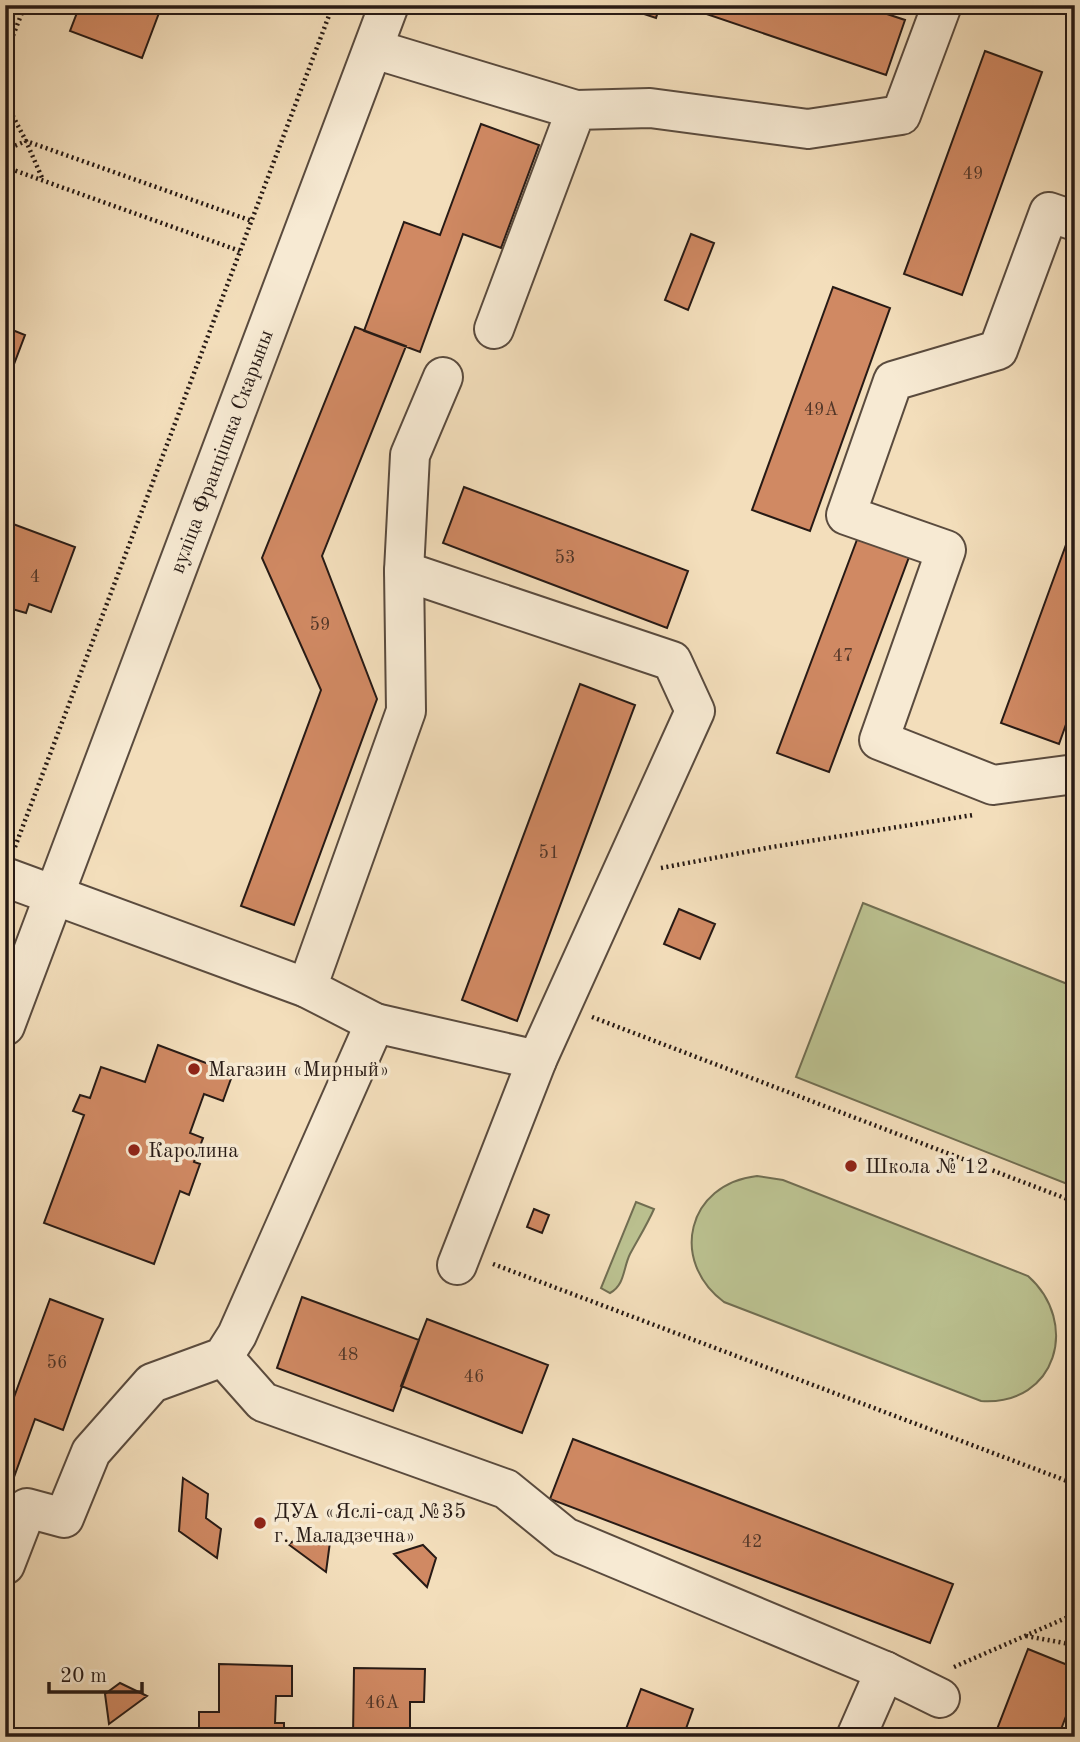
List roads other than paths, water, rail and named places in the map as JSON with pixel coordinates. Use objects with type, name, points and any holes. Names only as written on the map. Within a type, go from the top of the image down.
[{"type":"street","name":"вуліца Францішка Скарыны","points":[[5,1026],[389,5]]},
{"type":"street","points":[[374,49],[576,110],[650,108],[808,129],[901,115],[942,5]]},
{"type":"street","points":[[494,330],[576,110]]},
{"type":"street","points":[[1075,221],[1049,212],[998,350],[893,382],[846,515],[946,551],[879,740],[993,785],[1075,774]]},
{"type":"street","points":[[307,988],[405,711],[404,571],[410,455],[443,377]]},
{"type":"street","points":[[404,571],[672,661],[695,710],[537,1060],[459,1259]]},
{"type":"street","points":[[10,863],[55,896],[307,988],[375,1023],[537,1060]]},
{"type":"street","points":[[5,1565],[27,1508],[64,1518],[91,1452],[152,1383],[223,1357],[237,1335],[375,1023]]},
{"type":"street","points":[[223,1357],[263,1402],[506,1489],[565,1537],[913,1685],[856,1737]]},
{"type":"place","name":"Магазин «Мирный»","points":[[194,1069]]},
{"type":"place","name":"Каролина","points":[[134,1150]]},
{"type":"place","name":"Школа № 12","points":[[851,1166]]},
{"type":"place","name":"ДУА «Яслі-сад №35 г. Маладзечна»","points":[[260,1523]]}]
